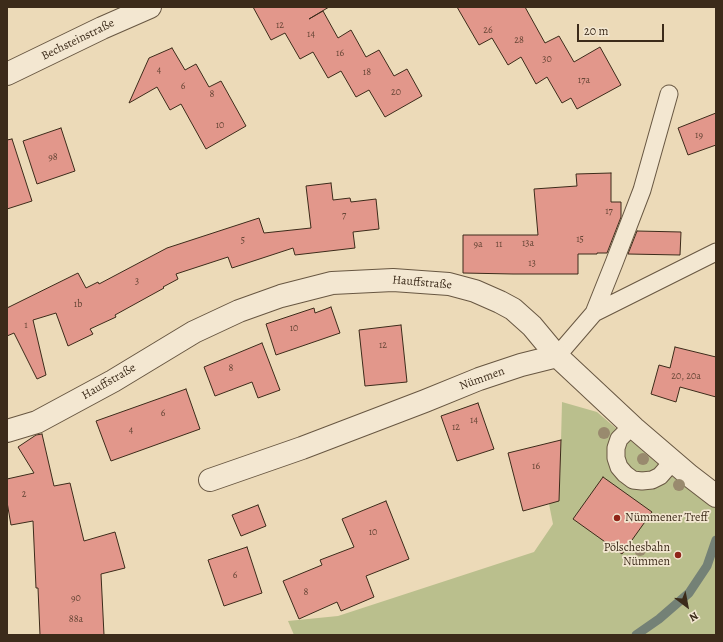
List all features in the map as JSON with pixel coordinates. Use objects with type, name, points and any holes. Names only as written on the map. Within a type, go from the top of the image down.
[{"type":"street","name":"Bechsteinstraße","points":[[7,74],[102,28],[150,7]]},
{"type":"street","name":"Hauffstraße","points":[[7,431],[37,422],[113,381],[194,332],[239,311],[281,296],[332,283],[393,280],[449,284],[475,290],[514,309],[532,326],[557,356]]},
{"type":"street","points":[[557,356],[670,460],[716,496]]},
{"type":"street","name":"Nümmen","points":[[210,480],[302,448],[479,379],[521,365],[557,356]]},
{"type":"lane","points":[[557,356],[594,313],[642,190],[669,94]]},
{"type":"lane","points":[[594,313],[716,252]]},
{"type":"lane","points":[[634,428],[626,432],[619,439],[616,448],[616,458],[619,467],[625,474],[633,480],[652,480],[660,476],[667,468],[670,460]]},
{"type":"green space","points":[[562,402],[597,412],[673,477],[716,506],[716,635],[294,635],[288,621],[338,616],[534,552],[553,524],[549,504],[560,481]]},
{"type":"building","points":[[253,7],[329,7],[309,19],[323,11],[338,38],[351,30],[366,57],[379,50],[394,76],[407,69],[422,96],[385,117],[369,90],[356,97],[341,71],[328,78],[313,52],[300,59],[285,33],[271,40]]},
{"type":"building","points":[[457,7],[525,7],[545,43],[559,36],[574,62],[600,47],[621,85],[577,109],[571,98],[562,103],[547,77],[536,84],[521,57],[508,65],[492,38],[479,45]]},
{"type":"building","points":[[172,48],[185,70],[196,64],[209,87],[221,81],[246,126],[206,149],[181,104],[170,110],[157,87],[129,103],[149,58]]},
{"type":"building","points":[[716,113],[716,145],[688,155],[678,128]]},
{"type":"building","points":[[61,128],[75,171],[37,184],[23,141]]},
{"type":"building","points":[[12,139],[32,201],[7,209],[7,140]]},
{"type":"building","points":[[611,173],[611,202],[621,202],[621,217],[607,253],[578,254],[578,274],[463,273],[463,235],[538,235],[534,189],[577,186],[576,174]]},
{"type":"building","points":[[331,183],[333,200],[350,198],[351,202],[376,199],[379,229],[353,232],[355,248],[295,255],[293,248],[232,268],[228,257],[176,274],[178,279],[115,315],[116,317],[90,329],[93,334],[68,346],[56,313],[33,320],[46,375],[37,379],[14,333],[7,336],[7,308],[78,273],[86,288],[98,282],[99,284],[167,248],[259,218],[264,233],[311,228],[306,186]]},
{"type":"building","points":[[637,231],[681,232],[680,255],[628,254]]},
{"type":"building","points":[[331,307],[340,333],[276,355],[266,324],[314,308],[315,313]]},
{"type":"building","points":[[401,325],[407,382],[365,386],[359,330]]},
{"type":"building","points":[[262,343],[280,390],[258,398],[252,382],[215,396],[204,367]]},
{"type":"building","points":[[675,347],[716,357],[716,397],[680,387],[676,402],[651,394],[659,365],[670,368]]},
{"type":"building","points":[[186,389],[200,429],[111,461],[96,421]]},
{"type":"building","points":[[478,403],[494,449],[457,461],[441,416]]},
{"type":"building","points":[[42,434],[54,486],[70,483],[84,541],[115,532],[125,568],[101,574],[104,635],[40,635],[33,521],[11,525],[7,502],[7,479],[34,473],[18,447],[36,435]]},
{"type":"building","points":[[561,440],[559,501],[523,511],[508,453]]},
{"type":"building","name":"Nümmener Treff","points":[[603,477],[652,512],[622,554],[573,519]]},
{"type":"building","points":[[386,501],[409,559],[366,576],[374,597],[341,611],[337,602],[299,619],[283,581],[322,565],[320,560],[354,547],[342,519]]},
{"type":"building","points":[[258,505],[266,526],[241,536],[232,515]]},
{"type":"building","points":[[247,547],[262,593],[224,606],[208,560]]},
{"type":"waterway","points":[[636,635],[659,619],[689,593],[707,566],[716,540]]},
{"type":"place","name":"Nümmener Treff","points":[[617,518]]},
{"type":"place","name":"Pölschesbahn Nümmen","points":[[678,555]]}]
